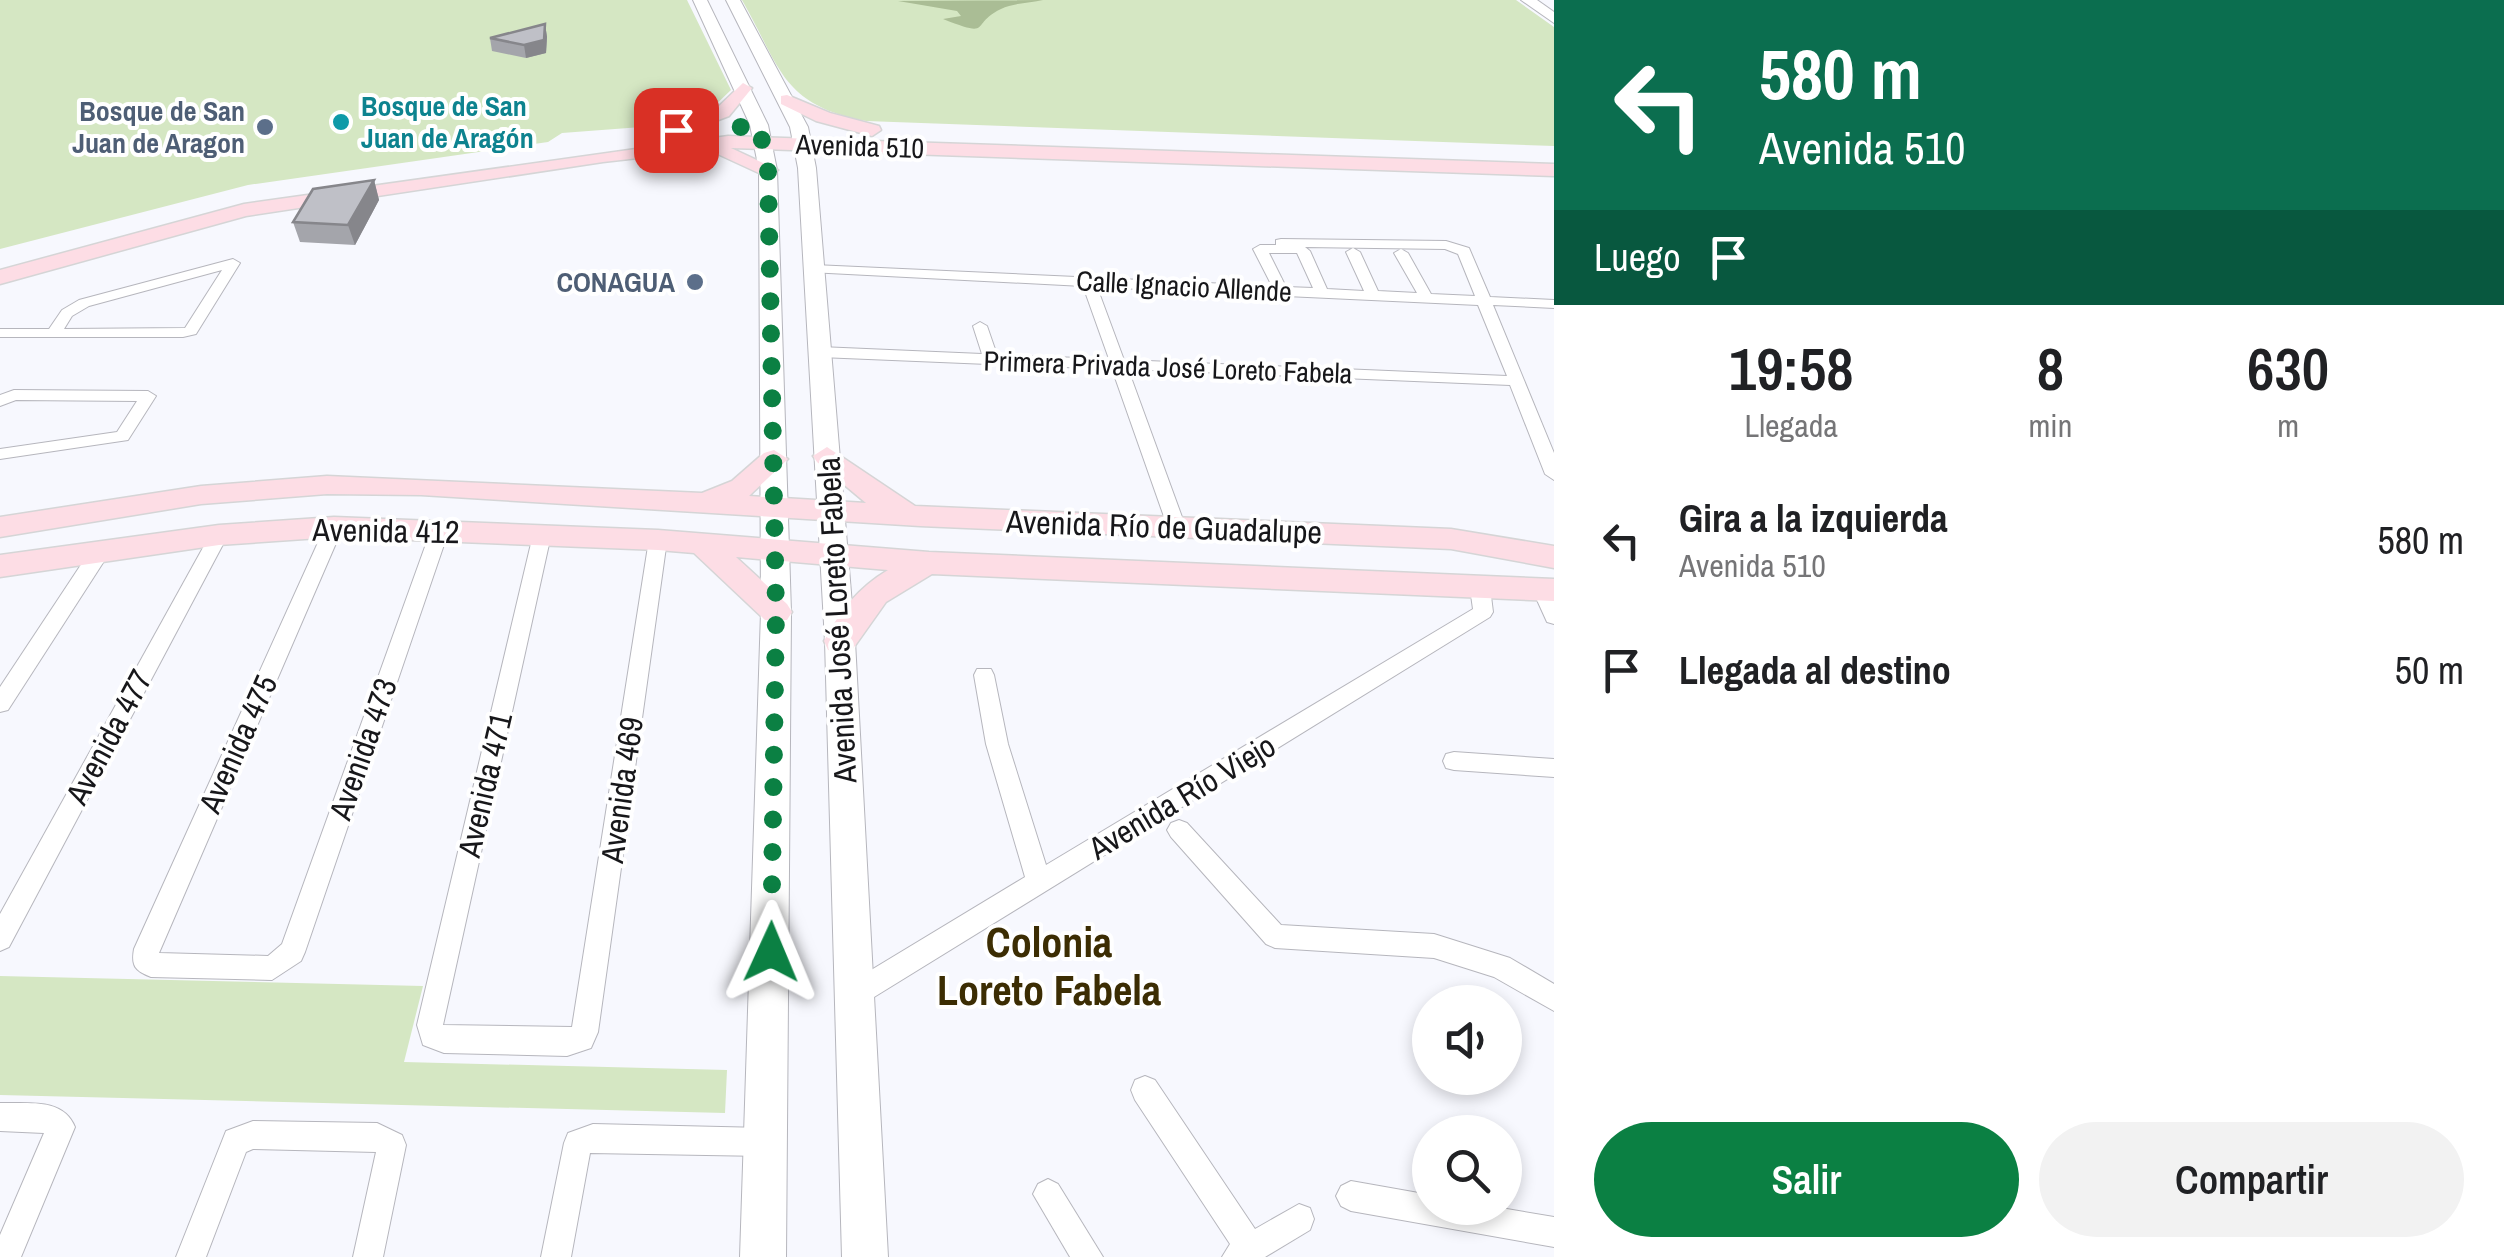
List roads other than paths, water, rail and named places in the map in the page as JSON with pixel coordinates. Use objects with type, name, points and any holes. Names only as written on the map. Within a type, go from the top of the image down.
[{"type":"main road","name":"Avenida José Loreto Fabela","points":[[700,0],[762,134],[768,170],[776,612],[764,1257]]},
{"type":"main road","name":"Avenida José Loreto Fabela","points":[[733,0],[787,100],[801,135],[807,168],[840,642],[858,992],[865,1257]]},
{"type":"main road","points":[[1528,0],[1554,19]]},
{"type":"main road","points":[[715,30],[750,32]]},
{"type":"main road","points":[[676,138],[723,112],[743,88]]},
{"type":"main road","points":[[787,100],[869,138]]},
{"type":"main road","name":"Avenida 510","points":[[0,256],[244,210],[676,138],[762,134],[1276,152],[1554,170]]},
{"type":"main road","points":[[676,138],[730,153],[768,170]]},
{"type":"main road","points":[[807,168],[869,138]]},
{"type":"main road","name":"Avenida 510","points":[[1276,152],[1554,153]]},
{"type":"main road","points":[[768,207],[808,206]]},
{"type":"main road","name":"Avenida 510","points":[[0,278],[117,233]]},
{"type":"main road","points":[[827,456],[868,492],[920,516]]},
{"type":"main road","points":[[701,503],[742,488],[774,459]]},
{"type":"main road","name":"Avenida 412","points":[[0,528],[201,494],[327,485],[420,486],[774,508]]},
{"type":"main road","name":"Avenida Río de Guadalupe","points":[[774,508],[1451,539],[1554,557]]},
{"type":"main road","name":"Avenida 412","points":[[0,566],[219,535],[334,527],[658,540],[774,551]]},
{"type":"main road","points":[[705,546],[776,612]]},
{"type":"main road","name":"Avenida Río de Guadalupe","points":[[774,551],[930,563],[1480,588],[1550,599]]},
{"type":"main road","points":[[840,642],[862,602],[894,578],[930,563]]},
{"type":"street","points":[[1281,242],[1454,246],[1466,254],[1554,474]]},
{"type":"street","points":[[1281,290],[1260,249],[1434,254]]},
{"type":"street","points":[[1303,250],[1322,292]]},
{"type":"street","points":[[1353,252],[1373,295]]},
{"type":"street","points":[[1402,254],[1426,298]]},
{"type":"street","points":[[0,333],[53,333],[191,331],[232,263],[84,303],[68,312],[53,333]]},
{"type":"street","name":"Calle Ignacio Allende","points":[[814,269],[1554,304]]},
{"type":"street","points":[[1088,282],[1177,528]]},
{"type":"street","points":[[980,326],[991,359]]},
{"type":"street","name":"Primera Privada José Loreto Fabela","points":[[820,352],[1517,381]]},
{"type":"street","points":[[0,401],[14,395],[148,396],[122,436],[0,454]]},
{"type":"street","points":[[1530,412],[1554,414]]},
{"type":"street","name":"Avenida 475","points":[[281,965],[176,967],[145,962],[147,949],[334,527]]},
{"type":"street","name":"Avenida 473","points":[[281,965],[292,952],[440,530]]},
{"type":"street","name":"Avenida 477","points":[[0,939],[219,535]]},
{"type":"street","name":"Avenida 471","points":[[542,535],[430,1025],[433,1035],[444,1040],[568,1042],[581,1038]]},
{"type":"street","name":"Avenida 469","points":[[581,1038],[587,1024],[658,540]]},
{"type":"street","points":[[0,704],[101,550]]},
{"type":"street","name":"Avenida Río Viejo","points":[[858,992],[1483,612],[1480,588]]},
{"type":"street","points":[[984,674],[997,744],[1040,882]]},
{"type":"street","points":[[1454,761],[1554,768]]},
{"type":"street","points":[[1179,830],[1274,936],[1434,946],[1500,967],[1554,998]]},
{"type":"street","points":[[1145,1090],[1244,1252],[1299,1219]]},
{"type":"street","points":[[0,1117],[52,1120],[61,1128],[6,1257]]},
{"type":"street","points":[[191,1257],[236,1142],[252,1135],[377,1137],[392,1145],[368,1257]]},
{"type":"street","points":[[556,1257],[578,1143],[593,1138],[768,1142]]},
{"type":"street","points":[[1048,1194],[1088,1257]]},
{"type":"street","points":[[1351,1196],[1554,1232]]},
{"type":"place","name":"Bosque de San Juan de Aragón","points":[[341,122]]},
{"type":"place","name":"Bosque de San Juan de Aragon","points":[[265,127]]},
{"type":"place","name":"CONAGUA","points":[[695,282]]},
{"type":"district","name":"Colonia Loreto Fabela","points":[[1049,966]]}]
